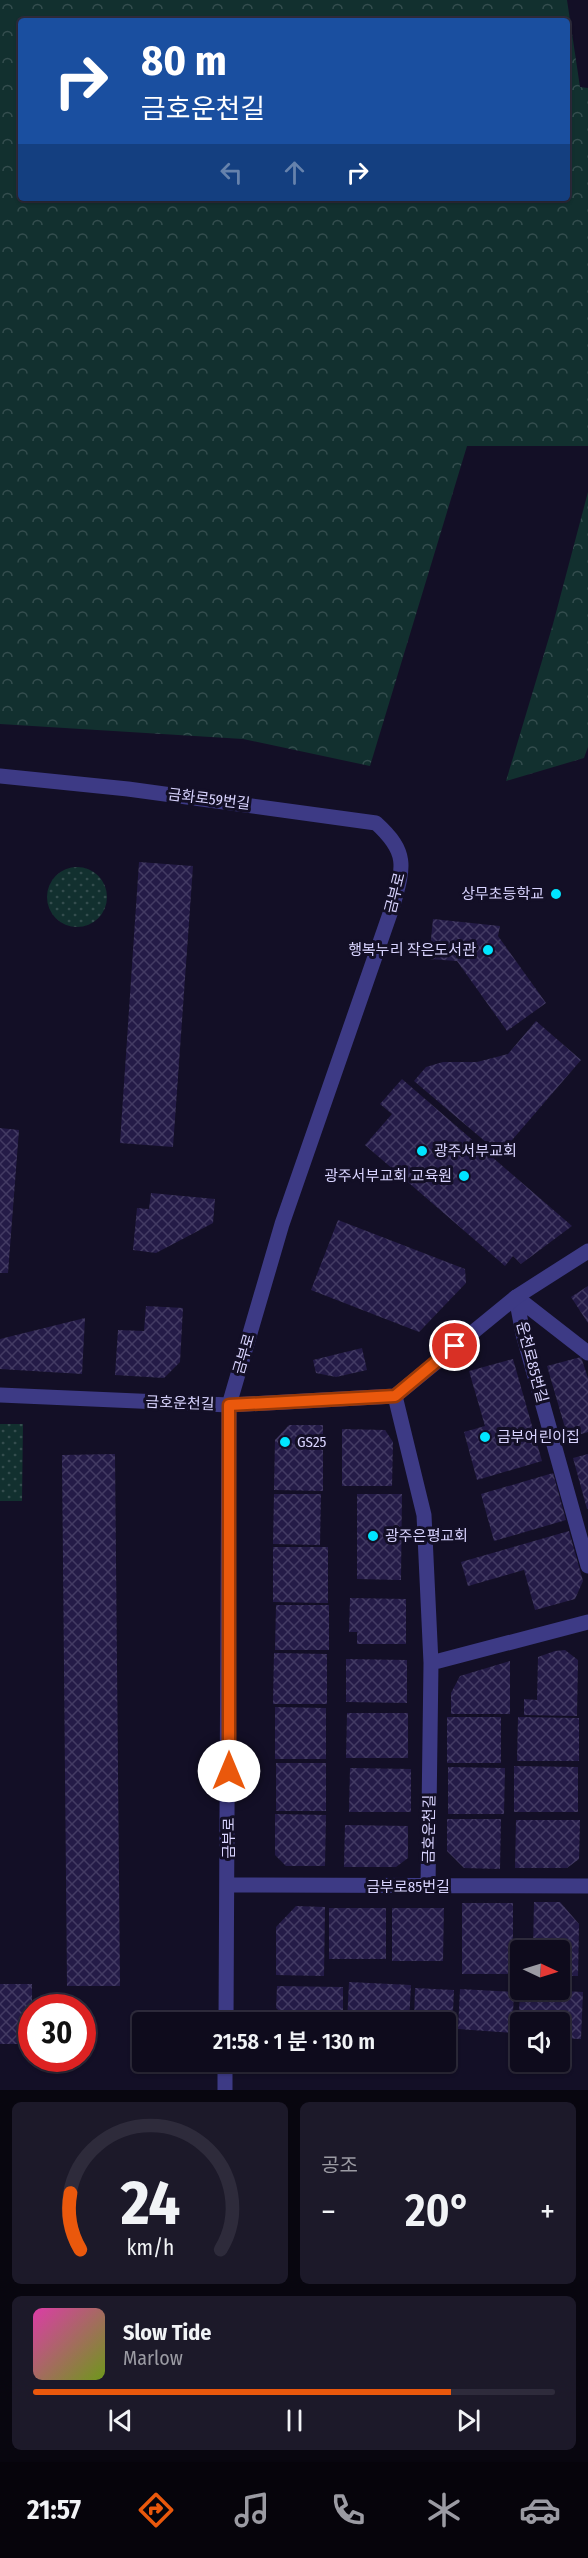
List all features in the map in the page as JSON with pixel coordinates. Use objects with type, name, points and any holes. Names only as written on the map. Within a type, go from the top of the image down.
[{"type":"street","name":"금화로59번길","points":[[0,776],[128,789],[376,823],[391,836],[401,854]]},
{"type":"street","name":"금부로","points":[[226,2012],[229,1885],[229,1405],[282,1224],[393,905],[402,874],[401,854]]},
{"type":"street","points":[[395,1396],[516,1297],[588,1251]]},
{"type":"street","points":[[516,1297],[588,1353]]},
{"type":"street","name":"운천로85번길","points":[[516,1297],[523,1334],[588,1566]]},
{"type":"street","name":"금호운천길","points":[[0,1395],[229,1405],[395,1396],[424,1515],[431,1663],[428,1887]]},
{"type":"street","points":[[431,1663],[588,1622]]},
{"type":"street","name":"금부로85번길","points":[[229,1885],[588,1886]]},
{"type":"street","points":[[225,2072],[225,2090]]},
{"type":"green space","points":[[0,0],[567,0],[570,18],[18,18],[18,201],[570,201],[570,20],[580,87],[588,88],[588,446],[467,446],[370,766],[243,739],[0,724]]},
{"type":"green space","points":[[588,492],[588,747],[584,758],[506,781],[553,624]]},
{"type":"green space","points":[[77,867],[94,872],[102,880],[107,897],[102,914],[94,922],[77,927],[60,922],[52,914],[47,897],[52,880],[60,872]]},
{"type":"green space","points":[[0,1424],[23,1424],[22,1501],[0,1501]]},
{"type":"building","points":[[139,862],[193,866],[173,1147],[120,1143]]},
{"type":"building","points":[[433,919],[500,926],[498,936],[546,1003],[507,1031],[457,961],[429,959]]},
{"type":"building","points":[[536,1021],[581,1060],[500,1154],[414,1081],[426,1067],[443,1062],[477,1062],[508,1054]]},
{"type":"building","points":[[402,1079],[572,1226],[521,1264],[513,1256],[505,1266],[365,1145],[392,1114],[380,1104]]},
{"type":"building","points":[[0,1128],[19,1130],[8,1273],[0,1273]]},
{"type":"building","points":[[151,1193],[215,1199],[213,1223],[156,1253],[133,1250],[137,1208],[149,1209]]},
{"type":"building","points":[[338,1220],[465,1269],[466,1283],[419,1332],[311,1290]]},
{"type":"building","points":[[588,1286],[588,1323],[571,1297]]},
{"type":"building","points":[[146,1306],[183,1308],[180,1362],[164,1378],[115,1375],[118,1330],[144,1331]]},
{"type":"building","points":[[85,1318],[82,1374],[0,1369],[0,1339]]},
{"type":"building","points":[[362,1348],[367,1370],[336,1377],[316,1373],[313,1360]]},
{"type":"building","points":[[581,1357],[588,1378],[588,1432],[568,1438],[547,1366]]},
{"type":"building","points":[[513,1359],[542,1461],[477,1480],[464,1432],[485,1426],[469,1371]]},
{"type":"building","points":[[289,1425],[323,1425],[323,1491],[274,1490],[275,1440]]},
{"type":"building","points":[[342,1429],[385,1430],[393,1442],[392,1486],[342,1486]]},
{"type":"building","points":[[115,1454],[120,1986],[67,1986],[62,1455]]},
{"type":"building","points":[[588,1454],[588,1509],[587,1509],[573,1458]]},
{"type":"building","points":[[553,1473],[566,1520],[494,1541],[481,1494]]},
{"type":"building","points":[[274,1494],[321,1494],[320,1545],[273,1544]]},
{"type":"building","points":[[357,1494],[402,1494],[401,1580],[357,1579]]},
{"type":"building","points":[[569,1531],[583,1581],[575,1599],[535,1610],[524,1570],[468,1586],[461,1562]]},
{"type":"building","points":[[273,1547],[328,1547],[328,1603],[273,1602]]},
{"type":"building","points":[[350,1598],[406,1599],[406,1644],[357,1644],[357,1632],[349,1632]]},
{"type":"building","points":[[276,1605],[329,1605],[329,1650],[275,1650]]},
{"type":"building","points":[[565,1650],[578,1660],[577,1716],[524,1715],[524,1699],[537,1700],[538,1657]]},
{"type":"building","points":[[274,1653],[327,1654],[327,1704],[273,1704]]},
{"type":"building","points":[[346,1659],[407,1660],[407,1703],[346,1702]]},
{"type":"building","points":[[510,1661],[510,1714],[451,1714],[451,1693],[460,1676]]},
{"type":"building","points":[[275,1707],[326,1708],[326,1759],[275,1759]]},
{"type":"building","points":[[347,1713],[408,1713],[408,1758],[346,1758]]},
{"type":"building","points":[[447,1717],[501,1717],[501,1763],[447,1763]]},
{"type":"building","points":[[518,1717],[579,1718],[579,1761],[517,1761]]},
{"type":"building","points":[[276,1763],[326,1763],[326,1811],[276,1811]]},
{"type":"building","points":[[514,1766],[578,1767],[578,1812],[514,1812]]},
{"type":"building","points":[[448,1767],[505,1768],[504,1814],[448,1814]]},
{"type":"building","points":[[350,1768],[411,1769],[411,1812],[349,1812]]},
{"type":"building","points":[[275,1814],[326,1815],[325,1866],[286,1866],[275,1855]]},
{"type":"building","points":[[447,1819],[501,1819],[500,1869],[464,1868],[447,1851]]},
{"type":"building","points":[[516,1820],[580,1820],[579,1859],[567,1868],[515,1868]]},
{"type":"building","points":[[345,1825],[408,1826],[408,1858],[396,1867],[344,1867]]},
{"type":"building","points":[[534,1902],[560,1902],[579,1924],[578,1976],[570,1976],[570,1940],[533,1940]]},
{"type":"building","points":[[462,1903],[513,1903],[510,1974],[462,1974]]},
{"type":"building","points":[[296,1906],[325,1907],[324,1976],[276,1975],[276,1927]]},
{"type":"building","points":[[329,1908],[386,1908],[386,1959],[329,1959]]},
{"type":"building","points":[[392,1908],[444,1908],[443,1961],[392,1961]]},
{"type":"building","points":[[349,1982],[411,1985],[410,2012],[348,2012]]},
{"type":"building","points":[[0,1984],[32,1984],[32,1994],[18,1994],[18,2044],[0,2044]]},
{"type":"building","points":[[277,1986],[343,1987],[343,2012],[280,2012],[276,2008]]},
{"type":"building","points":[[415,1988],[454,1990],[453,2012],[414,2012]]},
{"type":"building","points":[[460,1989],[510,1992],[510,2000],[514,2000],[513,2012],[510,2012],[510,2033],[458,2029]]},
{"type":"building","points":[[570,1991],[583,1992],[581,2039],[570,2038],[570,2012],[519,2012],[520,2000],[570,2000]]},
{"type":"place","name":"상무초등학교","points":[[556,894]]},
{"type":"place","name":"행복누리 작은도서관","points":[[488,950]]},
{"type":"place","name":"광주서부교회","points":[[422,1151]]},
{"type":"place","name":"광주서부교회 교육원","points":[[464,1176]]},
{"type":"place","name":"금부어린이집","points":[[485,1437]]},
{"type":"place","name":"GS25","points":[[285,1442]]},
{"type":"place","name":"광주은평교회","points":[[373,1536]]},
{"type":"route","points":[[229,1771],[229,1405],[395,1396],[455,1346]]}]
